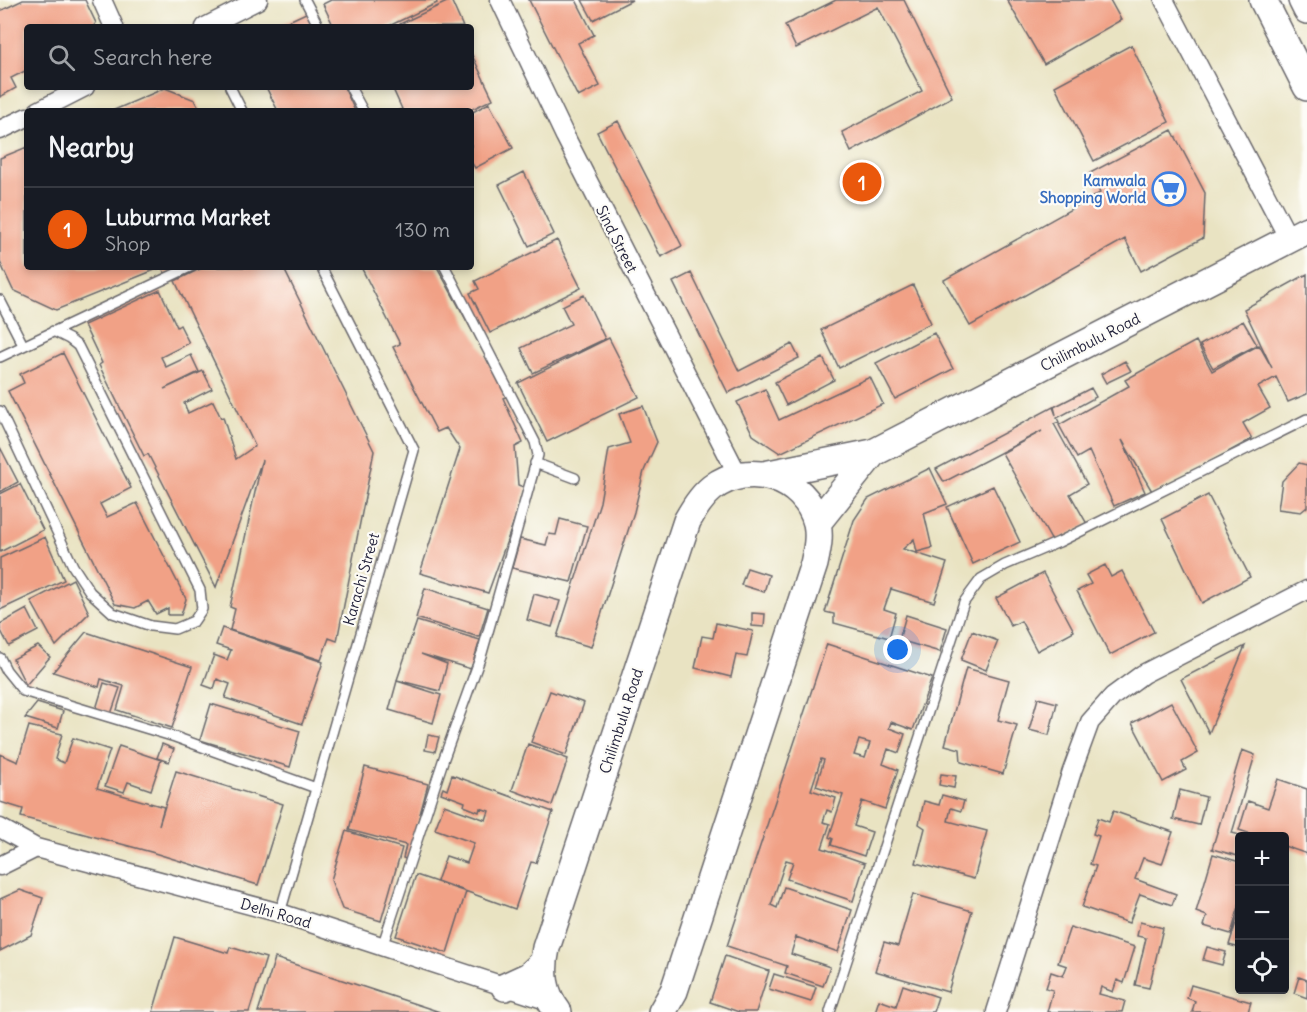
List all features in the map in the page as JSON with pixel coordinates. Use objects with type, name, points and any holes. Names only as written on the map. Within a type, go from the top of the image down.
[{"type":"main road","points":[[1263,0],[1307,87]]},
{"type":"main road","points":[[1302,0],[1307,10]]},
{"type":"main road","name":"Chilimbulu Road","points":[[555,1007],[547,992],[543,963],[550,937],[687,521],[702,498],[725,480],[873,453],[1298,235]]},
{"type":"main road","name":"Chilimbulu Road","points":[[817,523],[873,453]]},
{"type":"main road","points":[[662,1012],[674,991],[819,544],[817,523],[806,500],[787,483],[751,475]]},
{"type":"main road","points":[[505,987],[529,976],[543,963]]},
{"type":"street","points":[[102,0],[113,24]]},
{"type":"street","points":[[211,24],[258,0]]},
{"type":"street","name":"Sind Street","points":[[500,0],[565,136],[751,475]]},
{"type":"street","points":[[1164,0],[1298,235]]},
{"type":"street","points":[[44,108],[79,90]]},
{"type":"street","points":[[0,130],[24,118]]},
{"type":"street","points":[[996,1012],[1072,771],[1090,722],[1113,696],[1143,674],[1307,590]]},
{"type":"street","name":"Delhi Road","points":[[0,828],[36,848],[280,913],[505,987],[555,1007]]},
{"type":"street","points":[[0,866],[36,848]]},
{"type":"lane","points":[[305,0],[317,24]]},
{"type":"lane","points":[[232,90],[240,108]]},
{"type":"lane","points":[[352,90],[361,108]]},
{"type":"lane","points":[[0,357],[184,270]]},
{"type":"lane","name":"Karachi Street","points":[[280,913],[414,450],[323,270]]},
{"type":"lane","points":[[382,947],[444,758],[482,653],[538,455],[534,442],[446,270]]},
{"type":"lane","points":[[0,300],[22,345]]},
{"type":"lane","points":[[0,411],[72,566],[90,592],[113,613],[151,626],[175,629],[194,621],[202,609],[200,590],[78,346],[53,331]]},
{"type":"lane","points":[[830,1012],[964,602],[981,579],[1005,565],[1059,542],[1307,419]]},
{"type":"lane","points":[[535,463],[575,478]]},
{"type":"lane","points":[[0,658],[6,670],[23,691],[176,737],[316,788]]},
{"type":"building","points":[[23,0],[85,0],[96,23],[24,24],[24,72],[11,78],[16,88],[0,97],[0,11]]},
{"type":"building","points":[[331,0],[436,0],[437,3],[393,24],[333,24],[323,4]]},
{"type":"building","points":[[451,0],[462,24],[400,24]]},
{"type":"building","points":[[529,0],[576,0],[594,35],[578,43],[600,86],[578,97]]},
{"type":"building","points":[[582,0],[632,0],[593,20]]},
{"type":"building","points":[[836,0],[904,0],[952,97],[851,152],[842,132],[922,91],[878,7],[796,48],[785,25]]},
{"type":"building","points":[[1007,0],[1110,0],[1121,20],[1044,64]]},
{"type":"building","points":[[308,12],[314,24],[282,24]]},
{"type":"building","points":[[1131,45],[1169,122],[1094,161],[1055,86]]},
{"type":"building","points":[[474,59],[493,99],[474,108],[402,108],[393,90],[474,90]]},
{"type":"building","points":[[160,90],[170,90],[195,100],[199,108],[119,108]]},
{"type":"building","points":[[268,90],[345,90],[354,108],[276,108]]},
{"type":"building","points":[[489,103],[513,148],[475,168],[474,166],[474,111]]},
{"type":"building","points":[[618,121],[682,246],[661,257],[597,132]]},
{"type":"building","points":[[1172,130],[1205,193],[1203,238],[1141,271],[1125,239],[970,326],[944,280],[1100,193],[1090,173]]},
{"type":"building","points":[[24,148],[24,270],[155,270],[56,310],[13,290],[0,262],[0,158]]},
{"type":"building","points":[[524,172],[554,234],[529,246],[499,185]]},
{"type":"building","points":[[557,240],[581,288],[490,333],[470,293],[479,289],[475,281]]},
{"type":"building","points":[[163,270],[175,270],[165,274]]},
{"type":"building","points":[[198,270],[284,270],[374,451],[337,641],[329,638],[321,660],[230,630],[235,609],[230,607],[262,460],[216,587],[148,454],[144,456],[99,365],[102,363],[84,325],[160,290],[177,327],[180,325],[189,343],[161,357],[166,367],[191,355],[199,372],[164,389],[203,371],[212,389],[184,403],[188,413],[213,401],[221,418],[223,417],[236,459],[255,446],[175,281]]},
{"type":"building","points":[[363,270],[439,270],[508,396],[503,398],[523,443],[515,447],[518,485],[526,488],[488,593],[420,573],[460,449],[446,428],[437,432],[393,347],[400,344]]},
{"type":"building","points":[[691,273],[739,371],[792,344],[799,358],[728,393],[673,282]]},
{"type":"building","points":[[1307,274],[1307,394],[1288,402],[1276,377],[1258,387],[1270,408],[1243,423],[1252,439],[1153,493],[1122,440],[1145,492],[1114,506],[1089,451],[1077,458],[1059,425],[1129,386],[1125,380],[1196,341],[1212,371],[1259,345],[1272,368],[1244,309]]},
{"type":"building","points":[[913,285],[931,323],[839,368],[821,330]]},
{"type":"building","points":[[584,295],[605,339],[533,373],[521,348],[571,324],[562,306]]},
{"type":"building","points":[[1243,321],[1257,345],[1213,368],[1200,345]]},
{"type":"building","points":[[934,333],[953,369],[895,399],[876,363]]},
{"type":"building","points":[[609,338],[639,397],[547,442],[518,383]]},
{"type":"building","points":[[63,353],[131,488],[100,504],[107,517],[137,503],[186,599],[181,615],[168,615],[168,608],[156,614],[148,601],[135,608],[115,604],[8,391],[24,383],[20,374]]},
{"type":"building","points":[[823,358],[834,380],[786,405],[775,382]]},
{"type":"building","points":[[1125,361],[1131,371],[1106,383],[1101,374]]},
{"type":"building","points":[[870,377],[883,404],[780,453],[753,435],[737,402],[765,389],[779,420]]},
{"type":"building","points":[[1091,388],[1096,397],[1057,418],[1059,422],[1054,424],[1087,484],[1070,494],[1087,524],[1053,543],[1002,453],[1042,431],[944,482],[936,469],[1053,407],[1056,415],[1054,407]]},
{"type":"building","points":[[643,406],[657,442],[644,471],[634,512],[591,647],[557,637],[600,502],[609,449],[630,443],[619,414]]},
{"type":"building","points":[[0,447],[18,482],[0,492]]},
{"type":"building","points":[[1299,463],[1307,465],[1307,507],[1301,512],[1278,509],[1282,481]]},
{"type":"building","points":[[930,468],[947,504],[924,513],[932,548],[917,552],[914,539],[903,549],[947,563],[934,602],[891,589],[884,609],[896,613],[889,638],[834,623],[834,614],[825,612],[854,520],[868,499]]},
{"type":"building","points":[[20,484],[43,530],[0,552],[0,494]]},
{"type":"building","points":[[993,486],[1020,542],[973,564],[947,507]]},
{"type":"building","points":[[1208,495],[1250,577],[1202,603],[1162,519]]},
{"type":"building","points":[[560,519],[587,526],[571,582],[512,568],[520,539],[546,545],[549,534],[556,535]]},
{"type":"building","points":[[45,537],[64,580],[0,610],[0,558]]},
{"type":"building","points":[[1105,565],[1111,577],[1122,571],[1154,632],[1110,655],[1077,591],[1091,584],[1086,575]]},
{"type":"building","points":[[747,568],[769,575],[764,592],[741,585]]},
{"type":"building","points":[[1043,573],[1074,631],[1037,651],[1021,621],[1011,626],[996,598]]},
{"type":"building","points":[[73,579],[89,613],[56,646],[31,601]]},
{"type":"building","points":[[425,588],[488,608],[479,637],[416,618]]},
{"type":"building","points":[[534,594],[560,601],[552,627],[527,620]]},
{"type":"building","points":[[27,609],[38,631],[9,646],[0,629],[0,624]]},
{"type":"building","points":[[752,613],[765,614],[764,627],[752,626]]},
{"type":"building","points":[[906,615],[947,628],[940,652],[899,640]]},
{"type":"building","points":[[417,621],[480,640],[471,669],[421,654],[447,664],[440,691],[397,680]]},
{"type":"building","points":[[716,623],[753,631],[747,657],[736,655],[731,677],[695,668],[702,636],[713,638]]},
{"type":"building","points":[[222,628],[323,662],[302,724],[225,698],[230,684],[217,679],[214,689],[203,685],[214,655],[227,660],[231,650],[216,645]]},
{"type":"building","points":[[972,631],[998,641],[986,670],[961,660]]},
{"type":"building","points":[[86,632],[192,667],[172,728],[117,710],[124,686],[101,679],[99,687],[53,672]]},
{"type":"building","points":[[827,644],[932,678],[913,730],[891,722],[889,728],[905,734],[899,753],[888,749],[883,764],[898,770],[885,809],[862,801],[854,826],[872,832],[864,856],[831,845],[833,839],[829,837],[843,795],[816,786],[824,760],[821,759],[811,790],[836,798],[832,812],[827,810],[823,822],[830,824],[822,848],[865,863],[853,901],[787,879],[793,862],[786,860],[771,905],[777,908],[784,887],[852,910],[838,952],[796,937],[791,954],[830,967],[823,986],[785,973],[787,966],[727,946]],"holes":[[[859,740],[870,743],[865,758],[854,755]]]},
{"type":"building","points":[[38,646],[50,657],[26,685],[13,659]]},
{"type":"building","points":[[1245,646],[1209,733],[1181,679]]},
{"type":"building","points":[[966,668],[1009,680],[998,720],[1017,725],[1003,774],[961,762],[960,749],[945,745]]},
{"type":"building","points":[[397,681],[441,695],[433,723],[389,710]]},
{"type":"building","points":[[104,683],[120,688],[111,714],[96,709]]},
{"type":"building","points":[[550,691],[584,703],[566,755],[531,742]]},
{"type":"building","points":[[1038,698],[1057,703],[1049,735],[1029,730]]},
{"type":"building","points":[[1171,702],[1198,753],[1182,762],[1186,770],[1163,782],[1132,723]]},
{"type":"building","points":[[37,703],[63,711],[58,728],[25,718]]},
{"type":"building","points":[[211,704],[300,731],[290,767],[200,740]]},
{"type":"building","points":[[29,726],[62,734],[55,759],[64,763],[73,738],[110,750],[97,788],[164,807],[159,825],[176,771],[283,804],[258,885],[151,852],[21,817],[23,809],[0,802],[0,754],[18,762]]},
{"type":"building","points":[[428,735],[439,737],[435,752],[425,750]]},
{"type":"building","points":[[162,744],[174,749],[169,762],[157,758]]},
{"type":"building","points":[[528,744],[568,759],[552,805],[512,790]]},
{"type":"building","points":[[119,746],[161,760],[151,790],[128,782],[124,792],[105,786]]},
{"type":"building","points":[[1242,750],[1255,755],[1232,833],[1235,834],[1235,855],[1212,849]]},
{"type":"building","points":[[365,767],[428,784],[408,860],[403,858],[406,845],[349,830]]},
{"type":"building","points":[[941,774],[956,776],[954,788],[939,785]]},
{"type":"building","points":[[452,775],[553,812],[536,863],[531,862],[515,909],[437,881],[446,856],[467,863],[474,843],[435,829],[444,805],[486,820],[489,811],[480,808],[479,812],[464,806],[465,802],[441,793],[443,788],[447,790]]},
{"type":"building","points":[[1278,779],[1307,789],[1307,854],[1289,848],[1289,832],[1239,830],[1248,801],[1268,808]]},
{"type":"building","points":[[1180,790],[1206,797],[1199,825],[1173,819]]},
{"type":"building","points":[[942,795],[964,801],[961,811],[951,808],[948,821],[987,831],[974,879],[916,863],[925,828],[919,824],[924,801],[939,805]]},
{"type":"building","points":[[1113,811],[1173,832],[1162,864],[1143,858],[1135,879],[1176,894],[1172,905],[1140,894],[1129,923],[1082,907],[1096,866],[1090,864],[1099,836],[1093,834],[1098,818],[1109,822]]},
{"type":"building","points":[[346,831],[402,848],[381,921],[342,909],[331,880]]},
{"type":"building","points":[[1213,854],[1235,861],[1235,920],[1231,934],[1204,926],[1207,916],[1196,912]]},
{"type":"building","points":[[416,875],[466,892],[447,953],[396,936]]},
{"type":"building","points":[[20,890],[43,898],[31,935],[0,951],[0,899]]},
{"type":"building","points":[[913,894],[972,911],[948,992],[875,971],[884,942],[898,946]]},
{"type":"building","points":[[1140,922],[1163,928],[1149,988],[1135,985],[1146,938],[1137,936]]},
{"type":"building","points":[[1235,926],[1235,947],[1229,945]]},
{"type":"building","points":[[1070,927],[1135,947],[1124,983],[1117,980],[1113,992],[1101,987],[1099,994],[1125,1001],[1122,1012],[1047,1012],[1053,990],[1046,988],[1051,972],[1063,976],[1067,966],[1058,963]]},
{"type":"building","points":[[175,937],[228,953],[230,947],[266,958],[249,1012],[153,1012]]},
{"type":"building","points":[[1207,947],[1226,952],[1222,965],[1203,960]]},
{"type":"building","points":[[725,956],[769,971],[756,1012],[739,1012],[710,1002]]},
{"type":"building","points":[[275,958],[440,1012],[258,1012]]},
{"type":"building","points":[[774,974],[816,987],[811,1002],[769,989]]},
{"type":"building","points":[[1299,977],[1307,980],[1307,998],[1294,993]]},
{"type":"building","points":[[903,985],[938,997],[933,1012],[875,1012],[879,1000],[896,1006]]},
{"type":"building","points":[[1191,985],[1251,1002],[1248,1012],[1192,1012],[1195,1001],[1187,998]]},
{"type":"place","name":"Luburma Market","points":[[862,182]]},
{"type":"place","name":"Kamwala Shopping World","points":[[1169,189]]}]
